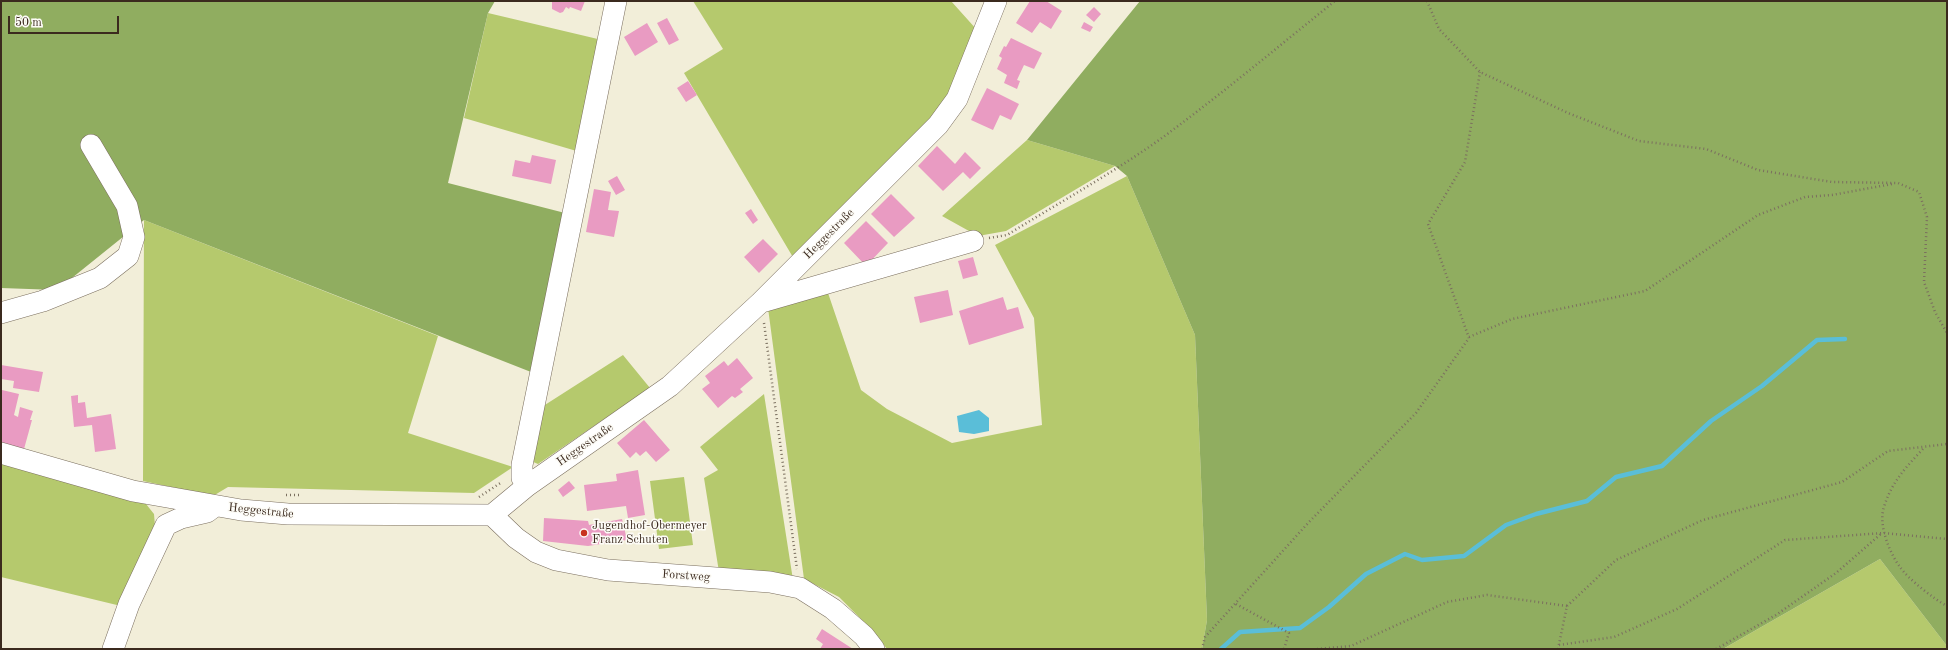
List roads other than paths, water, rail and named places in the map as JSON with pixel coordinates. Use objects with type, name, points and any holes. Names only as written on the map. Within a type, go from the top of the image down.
[{"type":"street","points":[[526,486],[522,478],[522,465],[616,1]]},
{"type":"street","name":"Heggestraße","points":[[1,453],[133,491],[241,510],[288,514],[492,515],[526,486],[670,386],[761,302],[938,125],[957,99],[996,1]]},
{"type":"street","points":[[1,313],[43,301],[100,278],[128,256],[134,237],[127,206],[91,146]]},
{"type":"street","points":[[761,302],[973,241]]},
{"type":"street","points":[[149,494],[161,510],[166,525]]},
{"type":"street","points":[[113,649],[129,604],[166,525],[181,518],[207,512],[215,506]]},
{"type":"street","name":"Forstweg","points":[[492,515],[516,538],[531,548],[556,560],[608,570],[770,582],[800,588],[833,609],[864,636],[874,649]]},
{"type":"water","points":[[979,410],[989,418],[989,431],[974,434],[959,432],[957,416]]},
{"type":"waterway","points":[[1221,649],[1240,632],[1300,628],[1329,607],[1366,574],[1405,554],[1422,560],[1464,556],[1506,525],[1536,514],[1587,501],[1616,477],[1662,466],[1711,421],[1762,386],[1817,340],[1845,339]]},
{"type":"place","name":"Jugendhof-Obermeyer Franz Schuten","points":[[584,533]]}]
